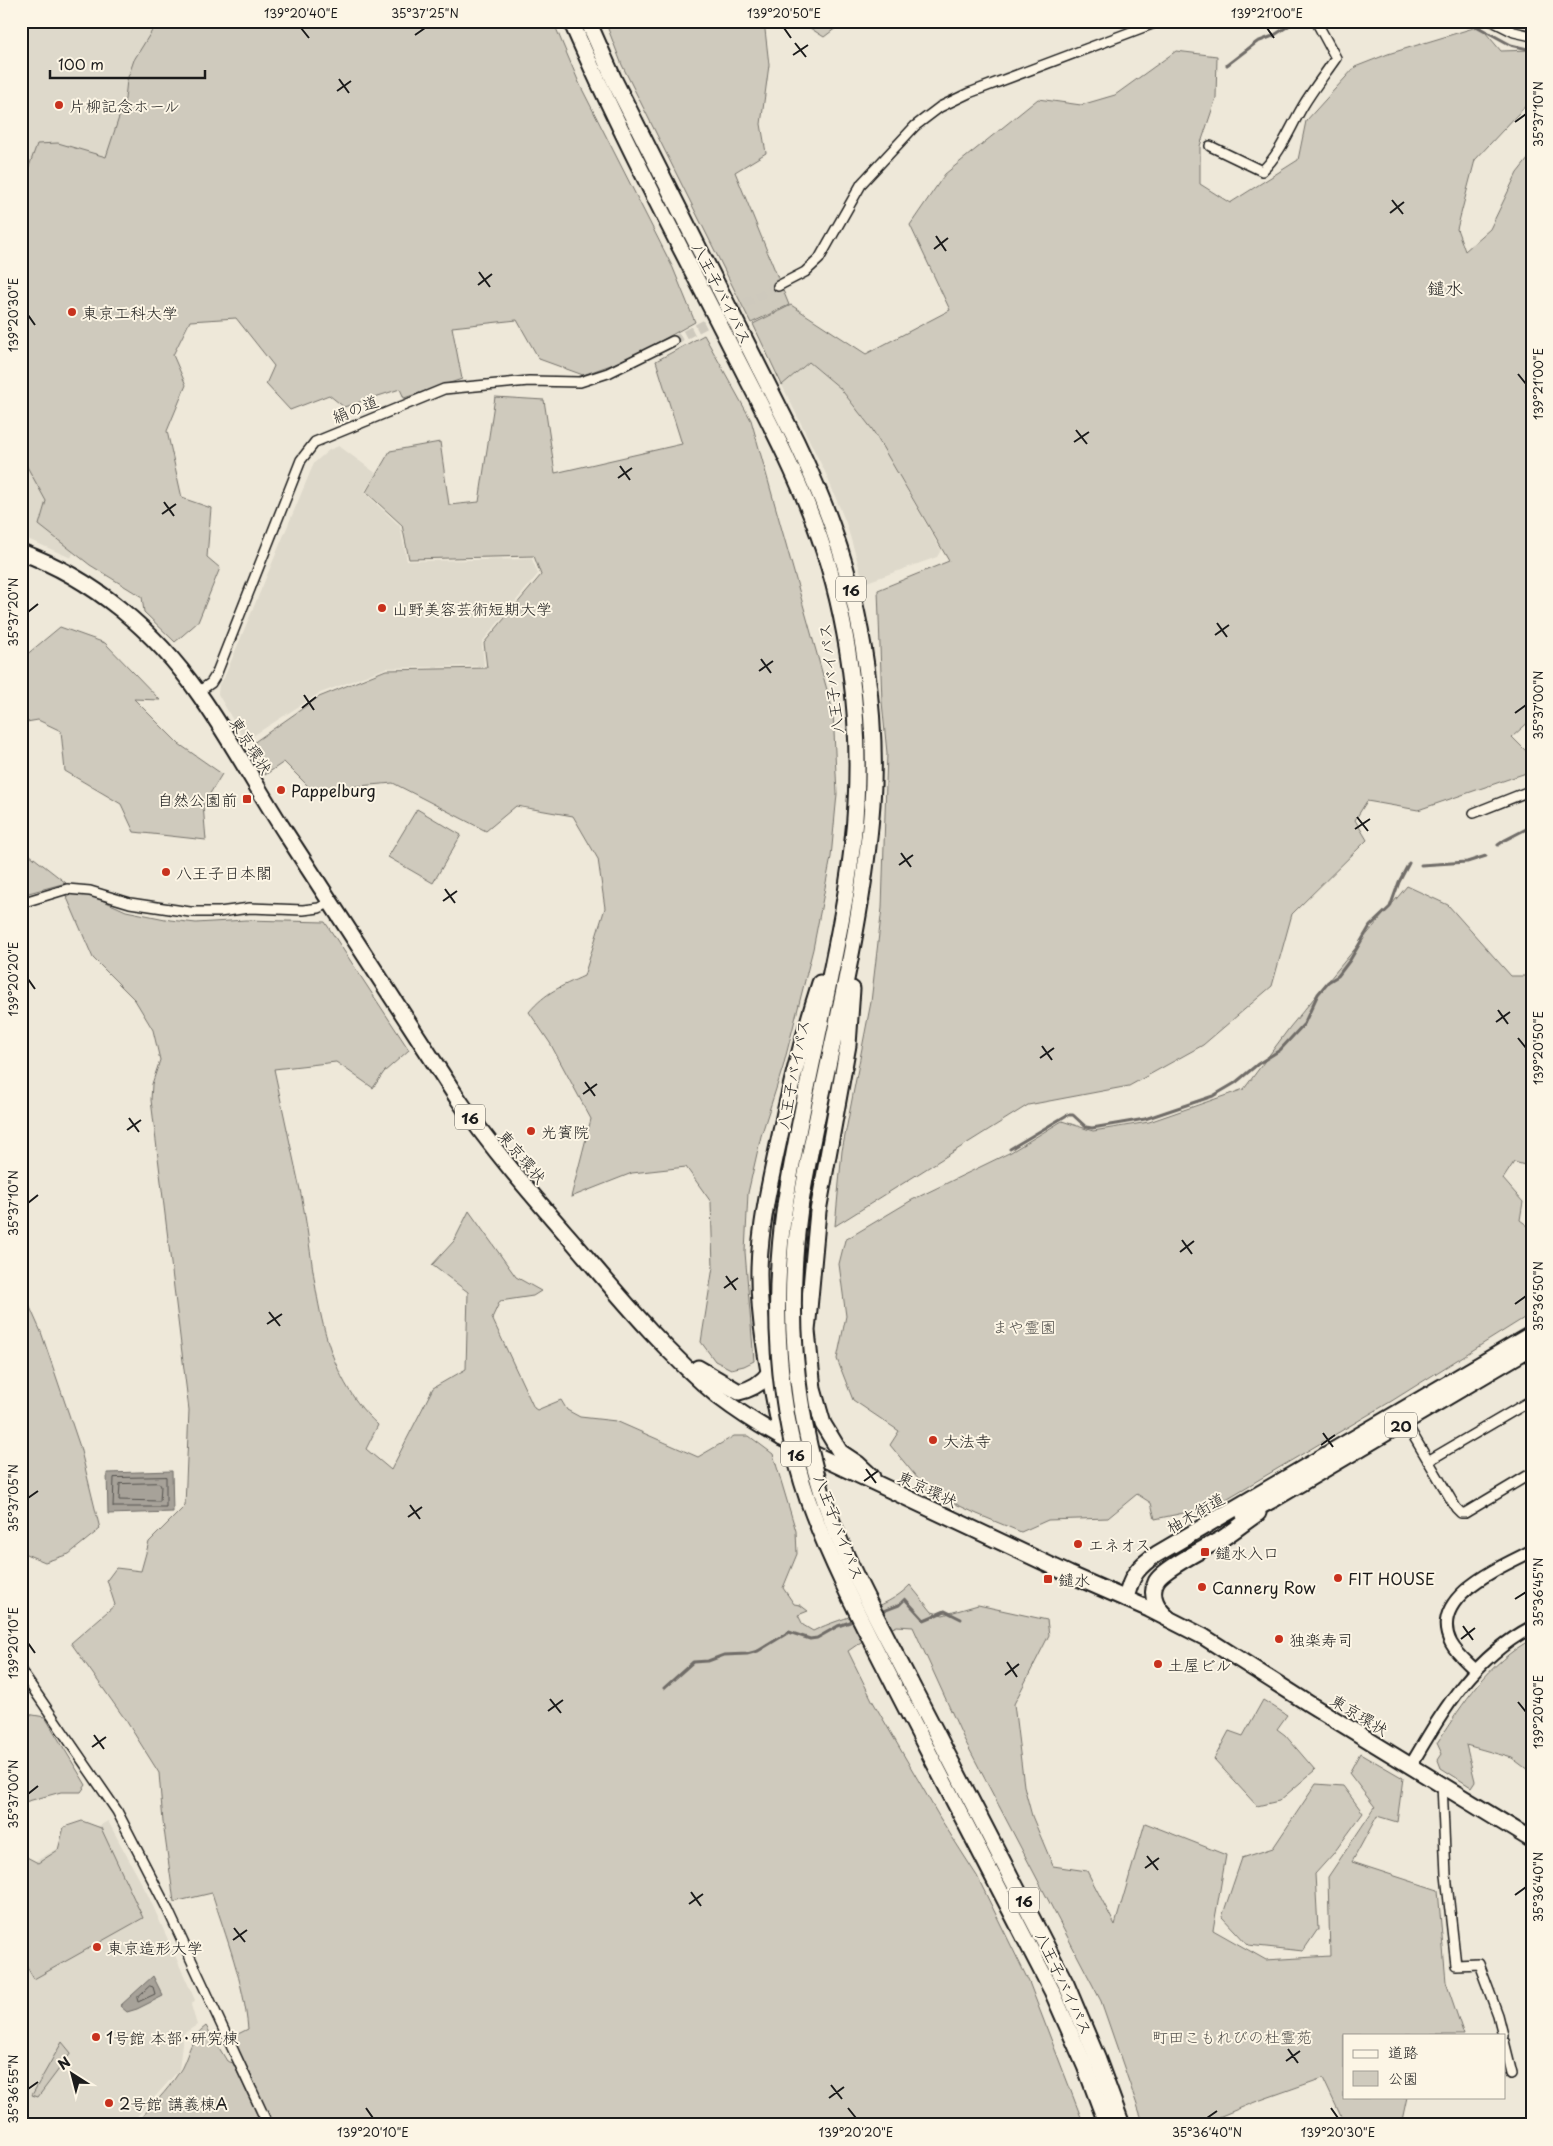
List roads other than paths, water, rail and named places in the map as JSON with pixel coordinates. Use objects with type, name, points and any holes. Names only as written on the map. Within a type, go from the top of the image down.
[{"type":"main road","name":"八王子バイパス","points":[[571,21],[600,87],[782,447],[820,537],[842,621],[853,703],[856,802],[844,911],[785,1205],[777,1270],[779,1345],[788,1418],[796,1458],[808,1498],[830,1556],[894,1685],[1052,1991],[1085,2066],[1106,2125]]},
{"type":"main road","name":"八王子バイパス","points":[[588,21],[641,134],[818,488],[844,564],[863,648],[872,753],[872,802],[868,848],[855,932],[800,1208],[793,1272],[794,1344],[802,1409],[814,1464],[822,1493],[844,1548],[910,1682],[1066,1984],[1123,2125]]},
{"type":"main road","name":"東京環状","points":[[21,552],[63,571],[118,608],[142,627],[167,653],[198,692],[330,902],[484,1137],[619,1296],[672,1354],[721,1398],[782,1438],[881,1486],[1126,1599]]},
{"type":"main road","name":"16","points":[[782,1438],[761,1309],[759,1270],[766,1201],[788,1100],[814,1002],[844,911]]},
{"type":"main road","name":"16","points":[[855,932],[848,1045],[820,1193],[809,1299],[808,1350],[816,1402],[829,1437],[840,1452],[858,1464],[881,1486]]},
{"type":"main road","name":"柚木街道","points":[[1126,1599],[1153,1568],[1258,1506],[1270,1502],[1532,1334]]},
{"type":"main road","name":"柚木街道","points":[[1126,1599],[1129,1583],[1151,1558],[1402,1417],[1532,1347]]},
{"type":"main road","name":"16","points":[[672,1354],[739,1392],[762,1382],[770,1372]]},
{"type":"main road","points":[[799,1447],[811,1436],[816,1425],[816,1402]]},
{"type":"main road","name":"20","points":[[1169,1619],[1155,1601],[1154,1589],[1156,1580],[1166,1571],[1236,1529],[1270,1502]]},
{"type":"main road","name":"16","points":[[1126,1599],[1169,1619]]},
{"type":"main road","name":"東京環状","points":[[1169,1619],[1216,1644],[1303,1700],[1532,1840]]},
{"type":"main road","name":"16","points":[[1052,1991],[1098,2125]]},
{"type":"street","points":[[778,286],[804,272],[819,259],[862,183],[904,137],[927,116],[954,99],[1160,21]]},
{"type":"street","points":[[1210,146],[1262,170],[1269,164],[1288,135],[1304,105],[1336,58],[1316,21]]},
{"type":"street","points":[[1492,21],[1514,32],[1532,36]]},
{"type":"street","name":"絹の道","points":[[198,692],[210,683],[216,675],[301,460],[315,442],[444,389],[529,381],[580,382],[608,373],[673,341]]},
{"type":"street","points":[[1474,813],[1532,790]]},
{"type":"street","points":[[21,903],[67,889],[90,891],[139,904],[190,912],[219,912],[250,908],[303,910],[319,908],[330,902]]},
{"type":"street","points":[[1428,1461],[1532,1400]]},
{"type":"street","points":[[1402,1417],[1461,1513],[1465,1513],[1532,1473]]},
{"type":"street","points":[[1474,1669],[1459,1655],[1450,1640],[1448,1624],[1454,1602],[1468,1588],[1532,1551]]},
{"type":"street","points":[[1411,1765],[1442,1713],[1474,1669],[1504,1644],[1532,1627]]},
{"type":"street","points":[[21,1671],[117,1810],[168,1910],[268,2125]]},
{"type":"street","points":[[1442,1784],[1446,1875],[1456,1965],[1479,1964],[1498,2015],[1503,2034]]},
{"type":"street","points":[[1506,2049],[1512,2073]]},
{"type":"water","points":[[172,1471],[173,1512],[108,1514],[107,1473]]},
{"type":"water","points":[[153,1976],[163,1996],[127,2012],[120,2006]]},
{"type":"waterway","points":[[1227,65],[1257,42],[1273,36],[1296,21]]},
{"type":"waterway","points":[[1467,21],[1511,45],[1532,50]]},
{"type":"waterway","points":[[1498,845],[1532,826]]},
{"type":"waterway","points":[[1421,865],[1467,862],[1486,856]]},
{"type":"waterway","points":[[1010,1149],[1067,1115],[1073,1115],[1086,1127],[1092,1128],[1145,1119],[1213,1096],[1235,1083],[1258,1064],[1280,1050],[1304,1024],[1318,994],[1328,982],[1338,976],[1370,926],[1390,907],[1399,882],[1409,863]]},
{"type":"waterway","points":[[878,1613],[899,1605],[905,1599],[924,1620],[945,1611],[961,1619]]},
{"type":"waterway","points":[[664,1688],[693,1662],[708,1661],[724,1655],[747,1654],[758,1651],[789,1632],[810,1639],[817,1638],[838,1626],[856,1620]]},
{"type":"tunnel","points":[[673,341],[778,286]]},
{"type":"place","name":"片柳記念ホール","points":[[59,105]]},
{"type":"place","name":"東京工科大学","points":[[72,312]]},
{"type":"place","name":"山野美容芸術短期大学","points":[[382,608]]},
{"type":"place","name":"Pappelburg","points":[[281,790]]},
{"type":"place","name":"自然公園前","points":[[247,799]]},
{"type":"place","name":"八王子日本閣","points":[[166,872]]},
{"type":"place","name":"光賓院","points":[[531,1131]]},
{"type":"place","name":"大法寺","points":[[933,1440]]},
{"type":"place","name":"エネオス","points":[[1078,1544]]},
{"type":"place","name":"鑓水入口","points":[[1205,1552]]},
{"type":"place","name":"FIT HOUSE","points":[[1338,1578]]},
{"type":"place","name":"鑓水","points":[[1048,1579]]},
{"type":"place","name":"Cannery Row","points":[[1202,1587]]},
{"type":"place","name":"独楽寿司","points":[[1279,1639]]},
{"type":"place","name":"土屋ビル","points":[[1158,1664]]},
{"type":"place","name":"東京造形大学","points":[[97,1947]]},
{"type":"place","name":"1号館 本部･研究棟","points":[[96,2037]]},
{"type":"place","name":"2号館 講義棟A","points":[[109,2103]]},
{"type":"district","name":"鑓水","points":[[1445,287]]},
{"type":"park label","name":"まや霊園","points":[[1024,1326]]},
{"type":"park label","name":"町田こもれびの杜霊苑","points":[[1232,2036]]}]
